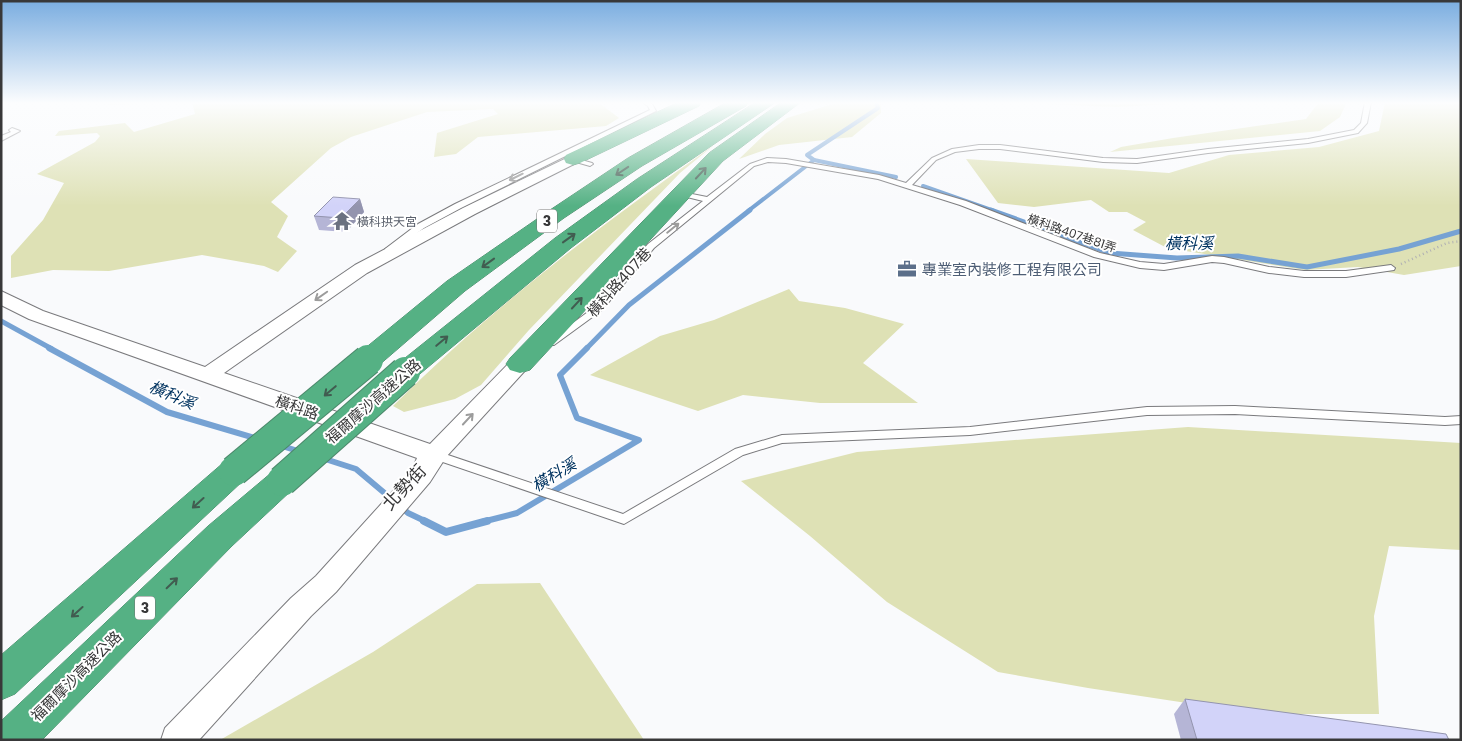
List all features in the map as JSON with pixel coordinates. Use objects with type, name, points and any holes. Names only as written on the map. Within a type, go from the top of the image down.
[{"type":"highway","points":[[566,158],[615,137]]},
{"type":"highway","name":"3","points":[[1,681],[234,471],[456,286],[556,214],[635,162],[679,137]]},
{"type":"highway","name":"福爾摩沙高速公路","points":[[12,740],[220,536],[405,372],[562,243],[644,183],[715,137]]},
{"type":"highway","points":[[520,364],[716,157],[745,137]]},
{"type":"street","points":[[206,376],[362,269],[566,158]]},
{"type":"street","name":"橫科路","points":[[1,297],[36,315],[435,455]]},
{"type":"street","name":"橫科路407巷","points":[[435,455],[520,364]]},
{"type":"street","name":"北勢街","points":[[177,740],[323,583],[435,455]]},
{"type":"lane","points":[[566,158],[606,137]]},
{"type":"lane","points":[[908,185],[934,159],[954,150],[979,147],[1000,147],[1103,160],[1137,161],[1332,137]]},
{"type":"lane","points":[[566,158],[590,164]]},
{"type":"lane","name":"橫科路407巷","points":[[520,364],[600,308],[645,252],[752,165],[767,160]]},
{"type":"lane","name":"橫科路407巷81弄","points":[[767,160],[796,162],[908,185],[963,203],[1097,256],[1140,265],[1164,267],[1224,260],[1269,270],[1304,274],[1346,274],[1391,268]]},
{"type":"lane","points":[[690,195],[708,200]]},
{"type":"lane","name":"橫科路","points":[[435,455],[624,519],[739,452],[782,439],[970,432],[1147,411],[1235,410],[1445,421],[1461,420]]},
{"type":"path","points":[[1391,268],[1447,243],[1461,241]]},
{"type":"green space","points":[[100,137],[352,137],[331,148],[271,202],[288,216],[277,237],[297,251],[278,272],[264,266],[202,255],[109,271],[53,270],[11,278],[11,256],[43,220],[64,183],[37,174],[95,142]]},
{"type":"green space","points":[[437,137],[483,137],[478,137],[456,154],[434,157]]},
{"type":"green space","points":[[762,137],[853,137],[779,145],[739,159]]},
{"type":"green space","points":[[1264,137],[1110,152],[1121,147],[1173,138]]},
{"type":"green space","points":[[1358,137],[1461,137],[1461,266],[1404,275],[1358,267],[1305,270],[1167,248],[1133,230],[1146,222],[1127,212],[1109,212],[1091,200],[1034,207],[998,203],[966,159],[1169,173],[1229,155],[1319,147]]},
{"type":"green space","points":[[714,145],[680,173],[529,330],[481,385],[455,399],[404,412],[393,406],[430,370],[508,301],[589,237]]},
{"type":"green space","points":[[789,289],[799,301],[845,308],[904,324],[863,363],[918,403],[820,403],[743,395],[698,411],[590,375],[660,336],[714,320]]},
{"type":"green space","points":[[1188,427],[1461,443],[1461,550],[1389,546],[1374,616],[1379,714],[1259,714],[998,672],[887,602],[810,536],[741,481],[857,452]]},
{"type":"green space","points":[[540,583],[644,740],[220,740],[373,652],[477,584]]},
{"type":"building","points":[[333,197],[360,199],[341,218],[314,216]]},
{"type":"building","points":[[1185,699],[1446,734],[1449,740],[1197,740]]},
{"type":"waterway","points":[[814,160],[807,155],[835,137]]},
{"type":"waterway","name":"橫科溪","points":[[748,211],[814,160]]},
{"type":"waterway","name":"橫科溪","points":[[814,160],[896,177]]},
{"type":"waterway","name":"橫科溪","points":[[923,186],[994,211]]},
{"type":"waterway","name":"橫科溪","points":[[586,349],[629,305],[750,210]]},
{"type":"waterway","name":"橫科溪","points":[[991,210],[1110,253],[1177,258],[1238,256],[1307,267],[1399,249],[1461,231]]},
{"type":"waterway","name":"橫科溪","points":[[1,321],[52,349]]},
{"type":"waterway","name":"橫科溪","points":[[49,348],[167,412],[258,439]]},
{"type":"waterway","name":"橫科溪","points":[[482,522],[517,513],[639,440],[577,418],[560,375],[586,349]]},
{"type":"waterway","name":"橫科溪","points":[[279,445],[301,452]]},
{"type":"waterway","name":"橫科溪","points":[[322,458],[356,469],[394,501]]},
{"type":"waterway","name":"橫科溪","points":[[401,507],[408,513],[427,522]]},
{"type":"waterway","name":"橫科溪","points":[[424,521],[446,532],[487,521]]},
{"type":"place","name":"橫科拱天宮","points":[[342,221]]},
{"type":"place","name":"專業室內裝修工程有限公司","points":[[907,269]]}]
